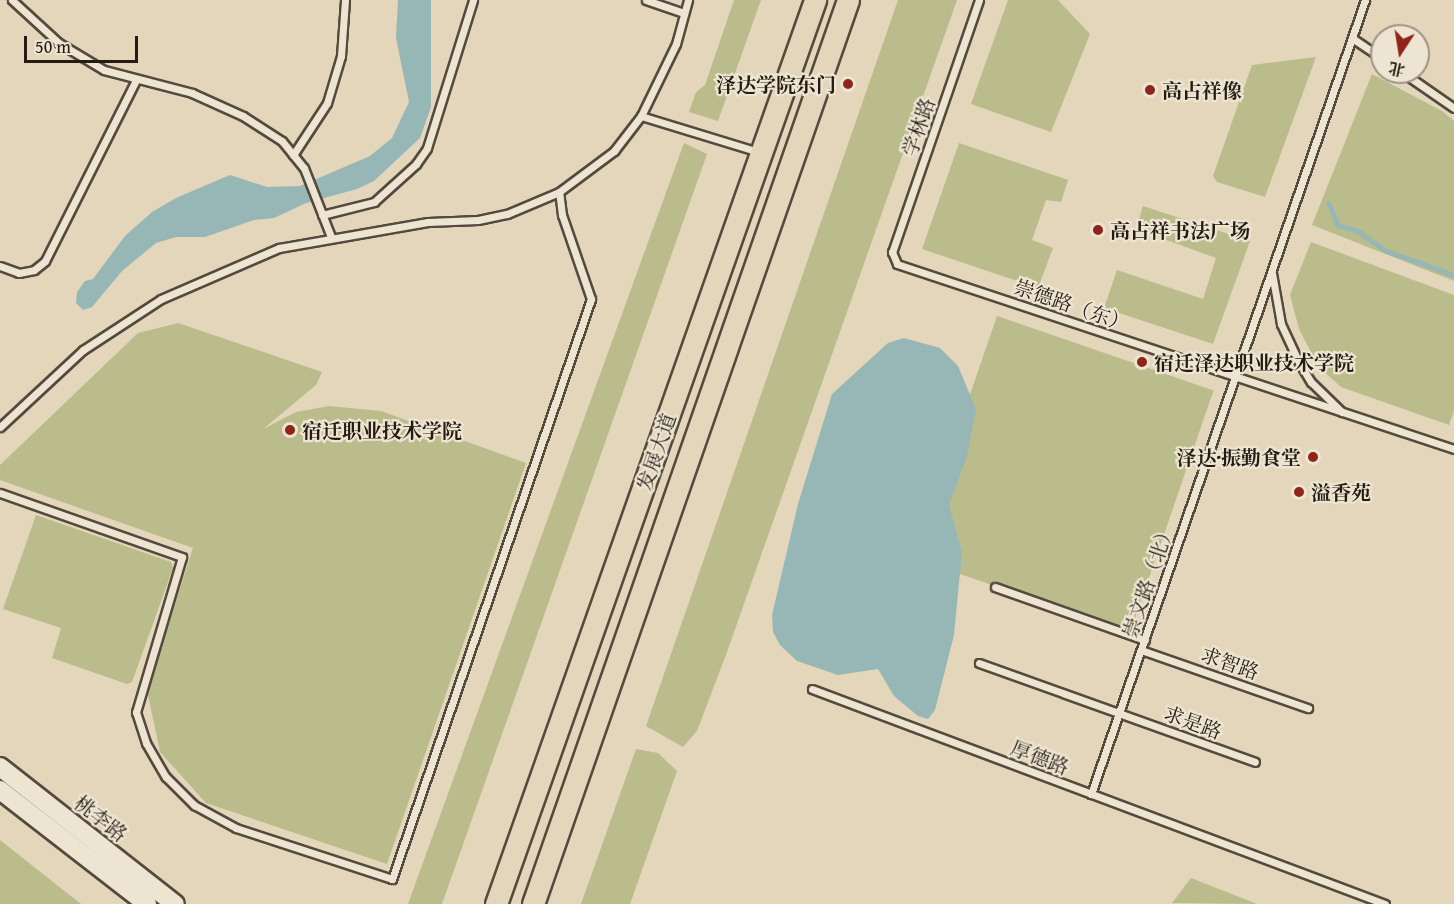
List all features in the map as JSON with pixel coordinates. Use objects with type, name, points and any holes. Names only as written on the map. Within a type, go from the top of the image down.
[{"type":"main road","name":"发展大道","points":[[496,904],[814,0]]},
{"type":"main road","name":"发展大道","points":[[533,904],[848,0]]},
{"type":"main road","name":"桃李路","points":[[0,767],[175,904]]},
{"type":"main road","name":"桃李路","points":[[0,789],[147,904]]},
{"type":"lane","points":[[12,0],[59,43],[104,70],[192,93],[243,116],[282,141],[304,168],[331,237]]},
{"type":"lane","points":[[293,155],[327,103],[341,56],[345,0]]},
{"type":"lane","points":[[322,215],[374,202],[416,164],[427,148],[473,0]]},
{"type":"lane","points":[[646,0],[684,13]]},
{"type":"lane","points":[[0,427],[83,350],[161,299],[279,248],[331,237],[428,222],[478,220],[507,214],[559,192],[614,151],[641,116],[675,44],[688,0]]},
{"type":"lane","name":"学林路","points":[[897,264],[892,252],[979,0]]},
{"type":"lane","name":"崇文路（北）","points":[[1092,794],[1365,0]]},
{"type":"lane","points":[[1352,38],[1370,50]]},
{"type":"lane","points":[[0,266],[19,273],[34,270],[45,261],[136,80]]},
{"type":"lane","points":[[1419,84],[1454,108]]},
{"type":"lane","points":[[641,116],[761,153]]},
{"type":"lane","points":[[0,493],[182,557],[144,674],[136,712],[146,743],[166,777],[194,805],[236,828],[392,879],[591,299],[562,215],[559,192]]},
{"type":"lane","name":"崇德路（东）","points":[[897,264],[1454,449]]},
{"type":"lane","points":[[1272,270],[1281,324],[1297,359],[1311,382],[1344,413]]},
{"type":"lane","points":[[995,587],[1144,640]]},
{"type":"lane","name":"求智路","points":[[1141,650],[1308,708]]},
{"type":"lane","name":"求是路","points":[[979,663],[1255,762]]},
{"type":"lane","name":"厚德路","points":[[812,689],[1385,904]]},
{"type":"green space","points":[[734,0],[761,0],[718,121],[689,112],[696,92],[705,85]]},
{"type":"green space","points":[[898,0],[957,0],[727,652],[697,731],[683,747],[646,726]]},
{"type":"green space","points":[[1008,0],[1058,0],[1090,34],[1051,132],[971,104]]},
{"type":"green space","points":[[1316,57],[1265,197],[1217,182],[1213,176],[1252,65]]},
{"type":"green space","points":[[1370,79],[1370,84],[1391,84],[1442,111],[1454,121],[1454,281],[1312,225]]},
{"type":"green space","points":[[684,143],[707,154],[442,904],[408,904]]},
{"type":"green space","points":[[959,143],[1068,180],[1061,202],[1046,200],[1032,240],[1053,248],[1038,288],[922,249]]},
{"type":"green space","points":[[1143,206],[1250,241],[1213,344],[1104,308],[1117,270],[1203,299],[1216,258],[1136,229]]},
{"type":"green space","points":[[1311,242],[1454,295],[1454,411],[1449,425],[1341,387],[1319,367],[1299,329],[1290,295]]},
{"type":"green space","points":[[997,316],[1214,391],[1130,633],[914,558]]},
{"type":"green space","points":[[178,323],[322,372],[316,385],[263,429],[296,412],[329,406],[381,411],[526,463],[387,864],[206,803],[160,752],[147,690],[193,548],[0,480],[0,465],[138,333]]},
{"type":"green space","points":[[36,515],[171,562],[173,568],[132,682],[127,684],[52,658],[61,628],[3,609]]},
{"type":"green space","points":[[636,749],[658,753],[677,771],[630,904],[581,904]]},
{"type":"green space","points":[[0,840],[81,904],[0,904]]},
{"type":"green space","points":[[1191,878],[1257,904],[1172,903]]},
{"type":"water","points":[[398,0],[431,0],[431,107],[420,138],[374,181],[357,189],[306,203],[274,218],[254,220],[205,237],[176,237],[156,243],[122,271],[92,307],[83,310],[76,303],[77,292],[85,281],[93,279],[125,236],[152,212],[176,198],[230,175],[267,187],[300,186],[370,156],[392,138],[409,102],[396,38]]},
{"type":"water","points":[[904,338],[940,348],[958,366],[976,409],[967,456],[949,505],[962,552],[954,635],[935,710],[928,719],[918,716],[894,696],[878,669],[838,675],[797,661],[780,645],[773,632],[772,615],[798,504],[832,394],[888,343]]},
{"type":"waterway","points":[[1329,203],[1338,225],[1358,231],[1387,251],[1454,275]]},
{"type":"place","name":"泽达学院东门","points":[[848,84]]},
{"type":"place","name":"高占祥像","points":[[1150,90]]},
{"type":"place","name":"高占祥书法广场","points":[[1098,230]]},
{"type":"place","name":"宿迁泽达职业技术学院","points":[[1142,362]]},
{"type":"place","name":"宿迁职业技术学院","points":[[290,430]]},
{"type":"place","name":"泽达·振勤食堂","points":[[1313,457]]},
{"type":"place","name":"溢香苑","points":[[1299,492]]}]
